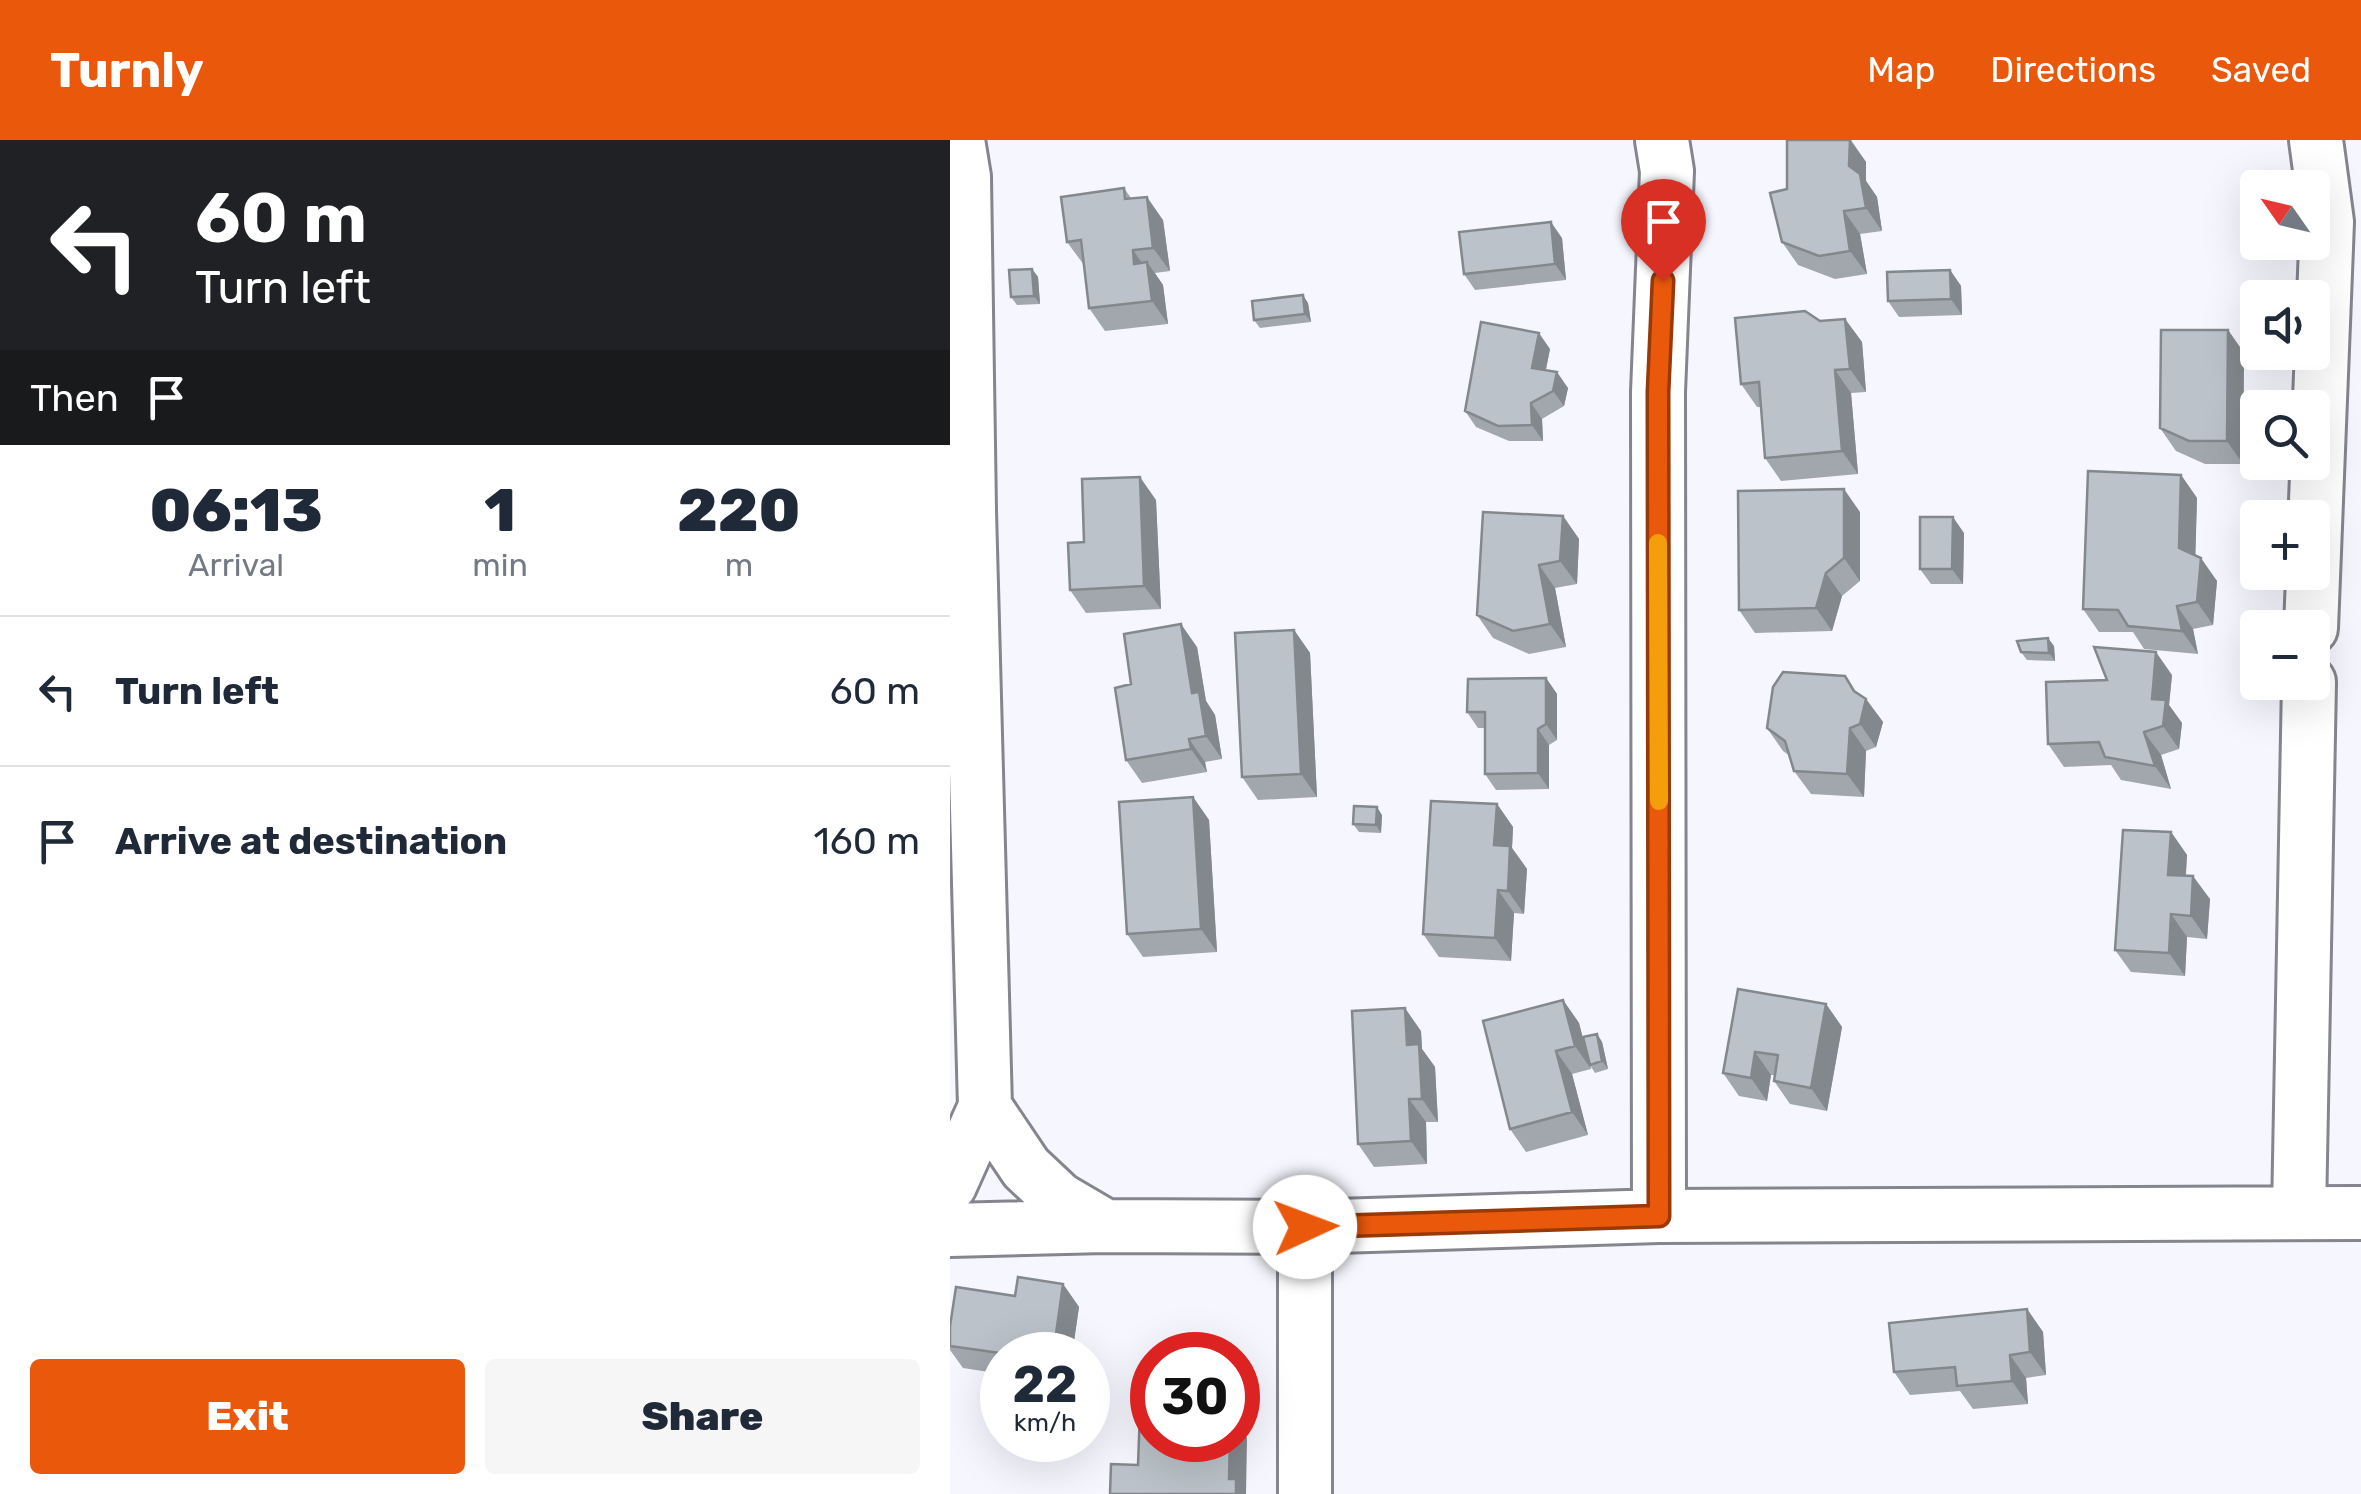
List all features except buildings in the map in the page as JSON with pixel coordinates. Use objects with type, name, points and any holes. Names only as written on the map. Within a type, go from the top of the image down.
[{"type":"street","points":[[950,1185],[985,1107],[960,511],[964,176],[958,140]]},
{"type":"street","points":[[1659,1216],[1658,392],[1668,171],[1662,140]]},
{"type":"street","points":[[2312,610],[2327,222],[2316,140]]},
{"type":"street","points":[[2299,1213],[2308,700]]},
{"type":"street","points":[[985,1107],[1026,1168],[1060,1198],[1105,1226]]},
{"type":"street","points":[[950,1230],[1305,1227],[1659,1216],[2361,1213]]},
{"type":"street","points":[[1305,1227],[1305,1494]]},
{"type":"slow traffic","points":[[1658,543],[1659,801]]},
{"type":"route","points":[[1305,1227],[1659,1216],[1658,392],[1663,281]]}]
